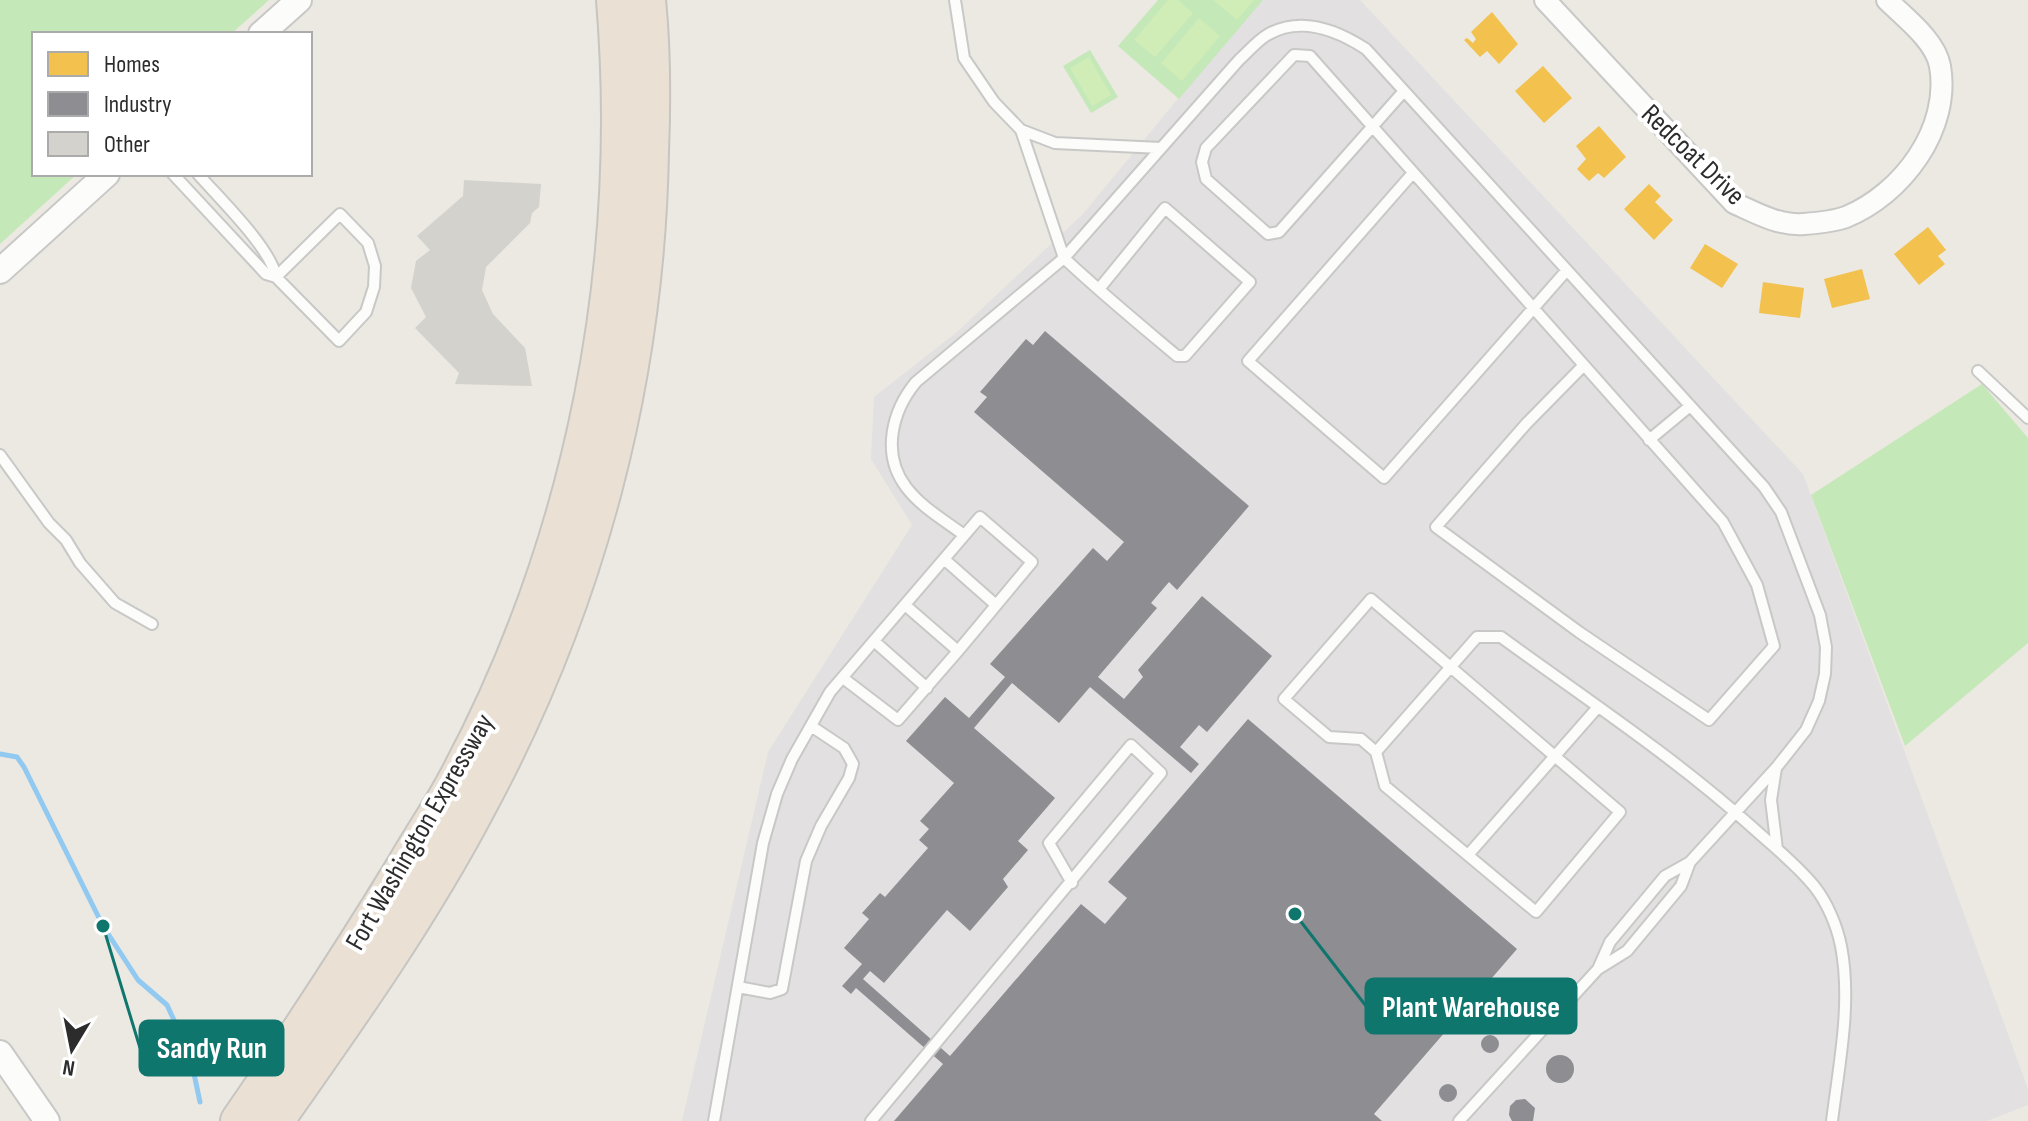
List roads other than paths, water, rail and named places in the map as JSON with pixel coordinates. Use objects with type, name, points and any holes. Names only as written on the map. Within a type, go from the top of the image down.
[{"type":"highway","name":"Fort Washington Expressway","points":[[239,1121],[361,939],[458,778],[514,660],[559,536],[594,394],[614,251],[619,62],[615,0]]},
{"type":"highway","name":"Fort Washington Expressway","points":[[275,1121],[429,891],[479,805],[533,693],[573,589],[613,455],[633,357],[643,280],[649,209],[651,120],[647,0]]},
{"type":"street","points":[[263,32],[299,0]]},
{"type":"street","name":"Redcoat Drive","points":[[1545,0],[1734,203],[1770,220],[1801,224],[1845,218],[1889,192],[1918,160],[1931,130],[1941,101],[1940,65],[1931,45],[1887,0]]},
{"type":"street","points":[[0,271],[105,176]]},
{"type":"street","points":[[0,1053],[47,1121]]},
{"type":"lane","points":[[955,0],[964,58],[994,102],[1021,130],[1055,143],[1161,148]]},
{"type":"lane","points":[[964,535],[923,505],[905,486],[896,469],[892,436],[899,406],[916,382],[1064,258],[1239,60],[1267,35],[1295,26],[1320,27],[1343,34],[1366,49],[1764,487],[1781,512],[1820,615],[1826,647],[1825,674],[1819,701],[1806,730],[1776,768],[1690,862],[1665,876],[1610,942],[1598,969]]},
{"type":"lane","points":[[1404,91],[1371,126],[1279,232],[1268,234],[1206,179],[1202,162],[1206,148],[1294,55],[1310,56],[1371,126],[1412,174],[1533,307],[1723,522],[1757,585],[1774,646],[1709,720],[1579,632],[1436,527],[1526,424],[1584,365]]},
{"type":"lane","points":[[1021,130],[1064,258],[1099,289],[1177,356],[1185,356],[1250,282],[1165,208],[1099,289]]},
{"type":"lane","points":[[1412,174],[1248,361],[1384,478],[1567,270]]},
{"type":"lane","points":[[175,176],[266,274],[276,277],[339,341],[366,312],[374,287],[375,266],[368,243],[340,214],[276,277]]},
{"type":"lane","points":[[200,176],[274,266],[276,277]]},
{"type":"lane","points":[[234,240],[246,229]]},
{"type":"lane","points":[[1978,371],[2028,418]]},
{"type":"lane","points":[[1649,440],[1690,406]]},
{"type":"lane","points":[[0,455],[49,523],[66,540],[80,563],[108,596],[128,612],[152,624]]},
{"type":"lane","points":[[714,1121],[768,821],[792,759],[830,692],[980,517],[1032,562],[898,720],[843,678]]},
{"type":"lane","points":[[944,559],[996,605]]},
{"type":"lane","points":[[1371,599],[1620,812],[1536,912],[1385,786],[1376,752],[1361,739],[1329,737],[1284,699],[1371,599]]},
{"type":"lane","points":[[905,605],[958,651]]},
{"type":"lane","points":[[1376,752],[1477,637],[1501,637],[1672,761],[1735,811],[1815,887],[1831,916],[1840,944],[1845,976],[1845,1009],[1832,1121]]},
{"type":"lane","points":[[874,641],[927,688]]},
{"type":"lane","points":[[1468,855],[1598,707]]},
{"type":"lane","points":[[738,987],[770,993],[782,989],[806,861],[821,826],[849,778],[853,764],[844,748],[811,726]]},
{"type":"lane","points":[[871,1121],[1072,883],[1161,773],[1131,745],[1049,843],[1072,883]]},
{"type":"lane","points":[[1776,768],[1771,800],[1777,849]]},
{"type":"lane","points":[[1459,1121],[1598,969],[1627,951],[1681,886],[1690,862]]},
{"type":"waterway","points":[[0,754],[17,757],[24,767],[103,926],[138,980],[167,1005],[190,1055],[200,1102]]},
{"type":"place","name":"Plant Warehouse","points":[[1295,914]]},
{"type":"place","name":"Sandy Run","points":[[103,926]]}]
